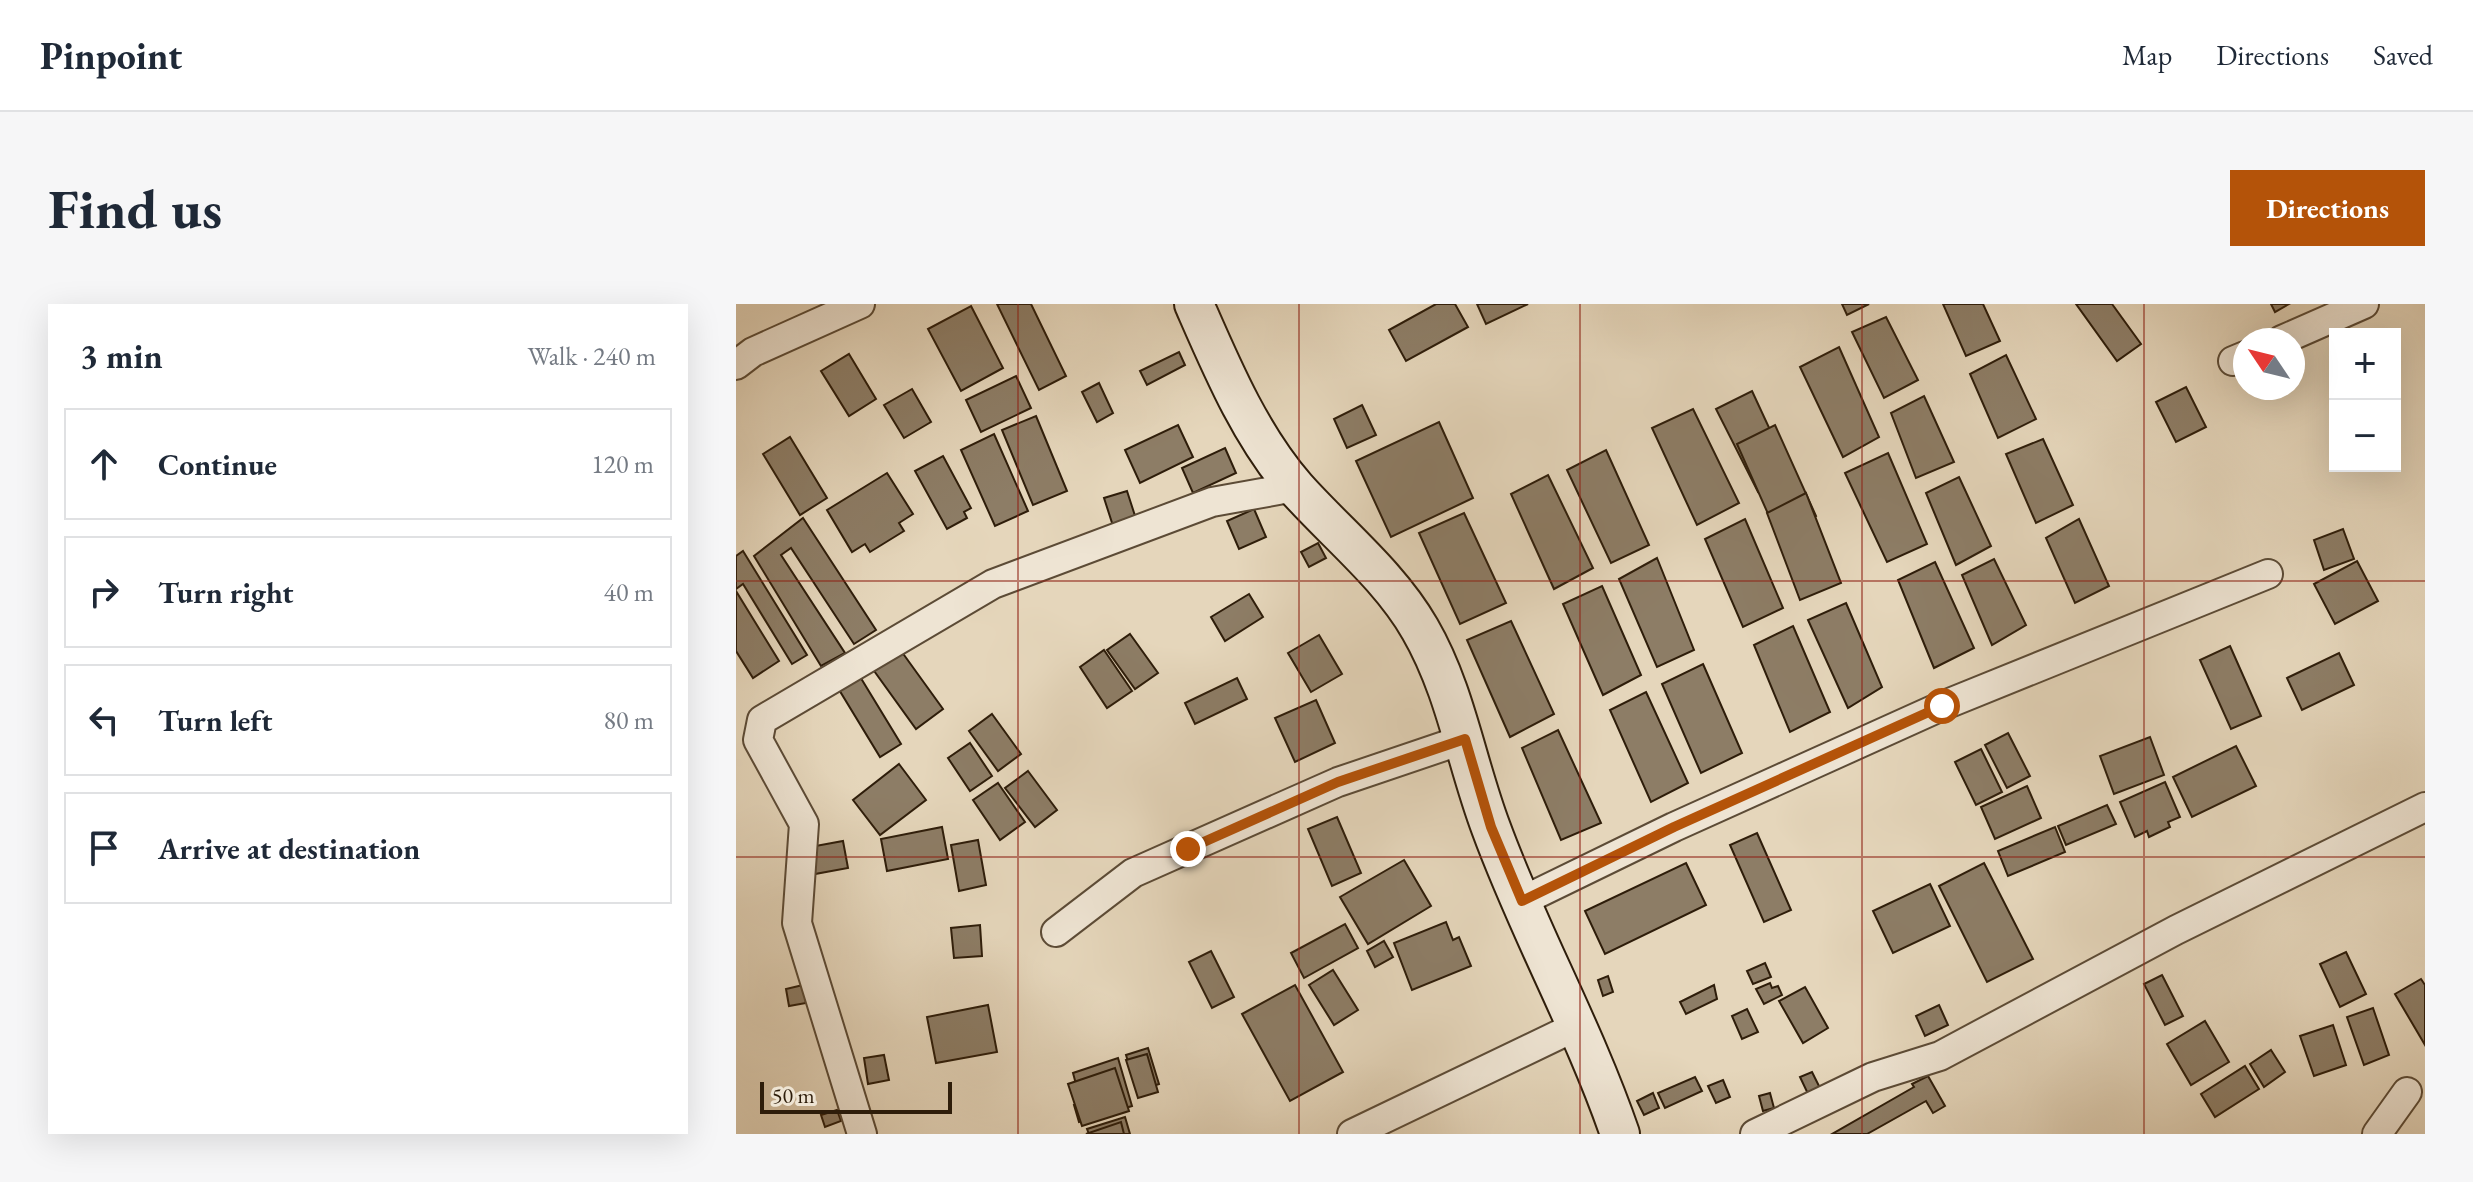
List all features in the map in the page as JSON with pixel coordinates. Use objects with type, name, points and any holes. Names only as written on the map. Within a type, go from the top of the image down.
[{"type":"street","points":[[736,365],[753,352],[860,304]]},
{"type":"street","points":[[1194,304],[1259,439],[1295,487],[1377,573],[1419,627],[1443,676],[1491,827],[1602,1082],[1620,1134]]},
{"type":"street","points":[[2305,330],[2364,304]]},
{"type":"street","points":[[862,1134],[797,923],[804,824],[758,740],[762,720],[993,584],[1212,502],[1295,487]]},
{"type":"street","points":[[1522,901],[1674,827],[1928,712],[2268,574]]},
{"type":"street","points":[[1056,932],[1133,873],[1338,782],[1465,739]]},
{"type":"street","points":[[1755,1134],[1873,1077],[1940,1056],[2176,930],[2425,807]]},
{"type":"street","points":[[1352,1134],[1577,1026]]},
{"type":"street","points":[[2377,1134],[2407,1092]]},
{"type":"building","points":[[997,304],[1031,304],[1066,376],[1039,390]]},
{"type":"building","points":[[1436,304],[1455,304],[1468,327],[1406,361],[1389,330]]},
{"type":"building","points":[[1477,304],[1528,304],[1486,324]]},
{"type":"building","points":[[1842,304],[1869,304],[1847,315]]},
{"type":"building","points":[[1943,304],[1983,304],[2000,341],[1966,356]]},
{"type":"building","points":[[2076,304],[2112,304],[2141,344],[2117,361]]},
{"type":"building","points":[[2271,304],[2289,304],[2275,312]]},
{"type":"building","points":[[971,306],[1003,368],[961,391],[928,329]]},
{"type":"building","points":[[1886,317],[1918,380],[1884,398],[1852,332]]},
{"type":"building","points":[[1839,347],[1879,437],[1843,457],[1800,367]]},
{"type":"building","points":[[1179,352],[1185,365],[1147,385],[1140,371]]},
{"type":"building","points":[[849,354],[876,399],[849,416],[821,371]]},
{"type":"building","points":[[2006,355],[2036,419],[1998,438],[1970,374]]},
{"type":"building","points":[[1016,376],[1031,408],[981,432],[966,400]]},
{"type":"building","points":[[1099,383],[1113,413],[1097,422],[1082,392]]},
{"type":"building","points":[[2186,387],[2206,427],[2176,442],[2156,402]]},
{"type":"building","points":[[912,389],[931,422],[904,438],[884,405]]},
{"type":"building","points":[[1752,391],[1791,475],[1758,492],[1716,409]]},
{"type":"building","points":[[1924,396],[1954,462],[1916,478],[1891,413]]},
{"type":"building","points":[[1362,405],[1376,435],[1347,448],[1334,419]]},
{"type":"building","points":[[1693,409],[1739,503],[1697,525],[1652,428]]},
{"type":"building","points":[[1036,416],[1067,491],[1033,505],[1002,430]]},
{"type":"building","points":[[1439,422],[1473,498],[1391,537],[1356,461]]},
{"type":"building","points":[[1178,425],[1193,457],[1140,483],[1125,450]]},
{"type":"building","points":[[1775,425],[1816,516],[1777,534],[1737,444]]},
{"type":"building","points":[[994,434],[1028,511],[995,526],[961,450]]},
{"type":"building","points":[[790,437],[827,498],[800,515],[763,454]]},
{"type":"building","points":[[2043,439],[2073,505],[2036,523],[2006,454]]},
{"type":"building","points":[[1225,448],[1236,473],[1193,493],[1182,468]]},
{"type":"building","points":[[1606,450],[1649,545],[1611,563],[1567,470]]},
{"type":"building","points":[[1888,453],[1927,544],[1887,562],[1845,473]]},
{"type":"building","points":[[943,456],[971,508],[964,512],[967,518],[947,529],[915,471]]},
{"type":"building","points":[[887,473],[913,514],[899,523],[904,531],[870,552],[865,544],[852,552],[827,510]]},
{"type":"building","points":[[1548,475],[1593,568],[1554,589],[1511,494]]},
{"type":"building","points":[[1959,477],[1991,546],[1956,565],[1926,493]]},
{"type":"building","points":[[1127,491],[1137,522],[1114,529],[1104,498]]},
{"type":"building","points":[[1806,493],[1841,583],[1800,600],[1767,513]]},
{"type":"building","points":[[1254,509],[1266,537],[1239,549],[1227,521]]},
{"type":"building","points":[[1464,513],[1506,603],[1460,624],[1419,533]]},
{"type":"building","points":[[803,518],[876,630],[854,644],[791,548],[781,555],[845,653],[821,666],[754,556]]},
{"type":"building","points":[[1745,519],[1783,608],[1743,627],[1705,539]]},
{"type":"building","points":[[2079,519],[2109,586],[2075,603],[2046,538]]},
{"type":"building","points":[[2343,529],[2354,559],[2324,570],[2314,540]]},
{"type":"building","points":[[1318,543],[1326,558],[1309,567],[1301,552]]},
{"type":"building","points":[[743,551],[807,655],[792,664],[743,584],[736,589],[736,556]]},
{"type":"building","points":[[1657,558],[1694,650],[1657,667],[1619,579]]},
{"type":"building","points":[[1994,559],[2026,625],[1992,645],[1962,575]]},
{"type":"building","points":[[2357,561],[2378,601],[2335,624],[2314,584]]},
{"type":"building","points":[[1935,562],[1974,648],[1934,668],[1898,580]]},
{"type":"building","points":[[1602,586],[1641,675],[1603,695],[1563,604]]},
{"type":"building","points":[[736,591],[779,661],[753,678],[736,651]]},
{"type":"building","points":[[1249,594],[1263,617],[1225,641],[1211,617]]},
{"type":"building","points":[[1846,603],[1882,687],[1848,708],[1808,620]]},
{"type":"building","points":[[1511,621],[1554,714],[1510,737],[1467,640]]},
{"type":"building","points":[[1793,626],[1830,712],[1790,732],[1754,645]]},
{"type":"building","points":[[1130,634],[1158,673],[1135,689],[1107,650]]},
{"type":"building","points":[[1319,635],[1342,674],[1311,692],[1288,653]]},
{"type":"building","points":[[2230,646],[2261,716],[2231,729],[2200,660]]},
{"type":"building","points":[[899,648],[943,709],[916,729],[872,668]]},
{"type":"building","points":[[1104,650],[1132,691],[1107,708],[1080,667]]},
{"type":"building","points":[[2339,653],[2354,685],[2302,710],[2287,678]]},
{"type":"building","points":[[1703,664],[1742,753],[1701,773],[1662,684]]},
{"type":"building","points":[[859,675],[901,744],[880,757],[838,688]]},
{"type":"building","points":[[1237,678],[1247,699],[1195,724],[1185,703]]},
{"type":"building","points":[[1646,692],[1688,783],[1651,802],[1610,710]]},
{"type":"building","points":[[1316,700],[1335,743],[1295,762],[1275,718]]},
{"type":"building","points":[[992,714],[1021,754],[998,771],[969,731]]},
{"type":"building","points":[[1558,730],[1601,823],[1561,840],[1522,748]]},
{"type":"building","points":[[2008,733],[2030,776],[2007,788],[1985,745]]},
{"type":"building","points":[[2150,737],[2164,775],[2114,794],[2100,756]]},
{"type":"building","points":[[970,743],[992,776],[970,791],[948,758]]},
{"type":"building","points":[[2236,746],[2256,786],[2192,817],[2173,777]]},
{"type":"building","points":[[1981,749],[2002,792],[1976,805],[1955,762]]},
{"type":"building","points":[[899,764],[926,800],[880,835],[853,800]]},
{"type":"building","points":[[1028,771],[1057,810],[1035,827],[1005,788]]},
{"type":"building","points":[[2165,782],[2180,817],[2168,822],[2170,827],[2149,837],[2147,831],[2135,837],[2120,802]]},
{"type":"building","points":[[998,783],[1025,822],[1000,840],[973,800]]},
{"type":"building","points":[[2027,786],[2041,818],[1995,839],[1981,807]]},
{"type":"building","points":[[2107,805],[2116,824],[2066,845],[2058,826]]},
{"type":"building","points":[[1337,817],[1361,873],[1332,886],[1308,829]]},
{"type":"building","points":[[942,827],[948,859],[887,871],[881,839]]},
{"type":"building","points":[[2055,827],[2065,852],[2008,876],[1998,851]]},
{"type":"building","points":[[1757,833],[1791,910],[1764,922],[1730,845]]},
{"type":"building","points":[[978,840],[986,885],[959,891],[951,845]]},
{"type":"building","points":[[843,841],[848,868],[815,874],[810,847]]},
{"type":"building","points":[[1404,860],[1431,906],[1368,944],[1340,897]]},
{"type":"building","points":[[1686,863],[1706,905],[1605,954],[1585,911]]},
{"type":"building","points":[[1984,863],[2033,959],[1987,982],[1939,886]]},
{"type":"building","points":[[1930,884],[1950,926],[1893,953],[1873,911]]},
{"type":"building","points":[[1446,922],[1453,940],[1459,937],[1471,966],[1412,990],[1394,943]]},
{"type":"building","points":[[1345,924],[1358,948],[1304,978],[1291,953]]},
{"type":"building","points":[[980,925],[982,956],[954,958],[951,928]]},
{"type":"building","points":[[1384,941],[1393,957],[1375,967],[1367,951]]},
{"type":"building","points":[[1211,951],[1234,997],[1212,1008],[1189,962]]},
{"type":"building","points":[[2346,952],[2366,994],[2340,1007],[2320,964]]},
{"type":"building","points":[[1765,963],[1771,977],[1753,984],[1747,971]]},
{"type":"building","points":[[1333,970],[1358,1010],[1334,1025],[1309,985]]},
{"type":"building","points":[[2162,975],[2183,1016],[2165,1025],[2144,984]]},
{"type":"building","points":[[1608,976],[1613,992],[1603,996],[1598,980]]},
{"type":"building","points":[[2421,979],[2425,985],[2425,1045],[2395,994]]},
{"type":"building","points":[[1770,983],[1772,988],[1778,986],[1782,995],[1764,1004],[1756,989]]},
{"type":"building","points":[[803,985],[806,1003],[789,1006],[786,989]]},
{"type":"building","points":[[1295,985],[1343,1072],[1290,1101],[1242,1014]]},
{"type":"building","points":[[1714,985],[1717,999],[1686,1014],[1680,1002]]},
{"type":"building","points":[[1805,987],[1828,1028],[1803,1043],[1779,1001]]},
{"type":"building","points":[[988,1005],[997,1052],[936,1063],[927,1017]]},
{"type":"building","points":[[1939,1005],[1948,1025],[1925,1036],[1916,1016]]},
{"type":"building","points":[[2373,1008],[2389,1055],[2364,1065],[2347,1017]]},
{"type":"building","points":[[1747,1009],[1758,1032],[1742,1039],[1732,1016]]},
{"type":"building","points":[[2205,1021],[2229,1062],[2191,1085],[2167,1044]]},
{"type":"building","points":[[2333,1025],[2346,1065],[2314,1076],[2300,1036]]},
{"type":"building","points":[[1148,1048],[1159,1084],[1137,1091],[1126,1055]]},
{"type":"building","points":[[2271,1050],[2285,1072],[2264,1087],[2250,1064]]},
{"type":"building","points":[[1147,1054],[1158,1092],[1138,1098],[1126,1060]]},
{"type":"building","points":[[884,1055],[889,1080],[868,1084],[864,1058]]},
{"type":"building","points":[[1118,1058],[1132,1106],[1079,1122],[1074,1105],[1081,1103],[1073,1073]]},
{"type":"building","points":[[2245,1066],[2259,1089],[2215,1117],[2201,1094]]},
{"type":"building","points":[[1115,1068],[1129,1111],[1082,1126],[1068,1084]]},
{"type":"building","points":[[1812,1072],[1821,1090],[1809,1096],[1800,1077]]},
{"type":"building","points":[[1928,1076],[1945,1106],[1933,1113],[1926,1101],[1867,1134],[1832,1134],[1914,1087],[1912,1084]]},
{"type":"building","points":[[1695,1077],[1702,1091],[1665,1108],[1658,1093]]},
{"type":"building","points":[[1723,1080],[1730,1097],[1716,1103],[1708,1086]]},
{"type":"building","points":[[1653,1093],[1659,1108],[1644,1115],[1637,1101]]},
{"type":"building","points":[[1770,1093],[1774,1108],[1763,1111],[1759,1096]]},
{"type":"building","points":[[837,1110],[841,1121],[825,1127],[821,1115]]},
{"type":"building","points":[[1125,1117],[1130,1134],[1089,1134],[1087,1129]]},
{"type":"building","points":[[1121,1122],[1124,1134],[1086,1134]]},
{"type":"route","points":[[1188,849],[1338,782],[1465,739],[1491,827],[1522,901],[1674,827],[1942,706]]}]
